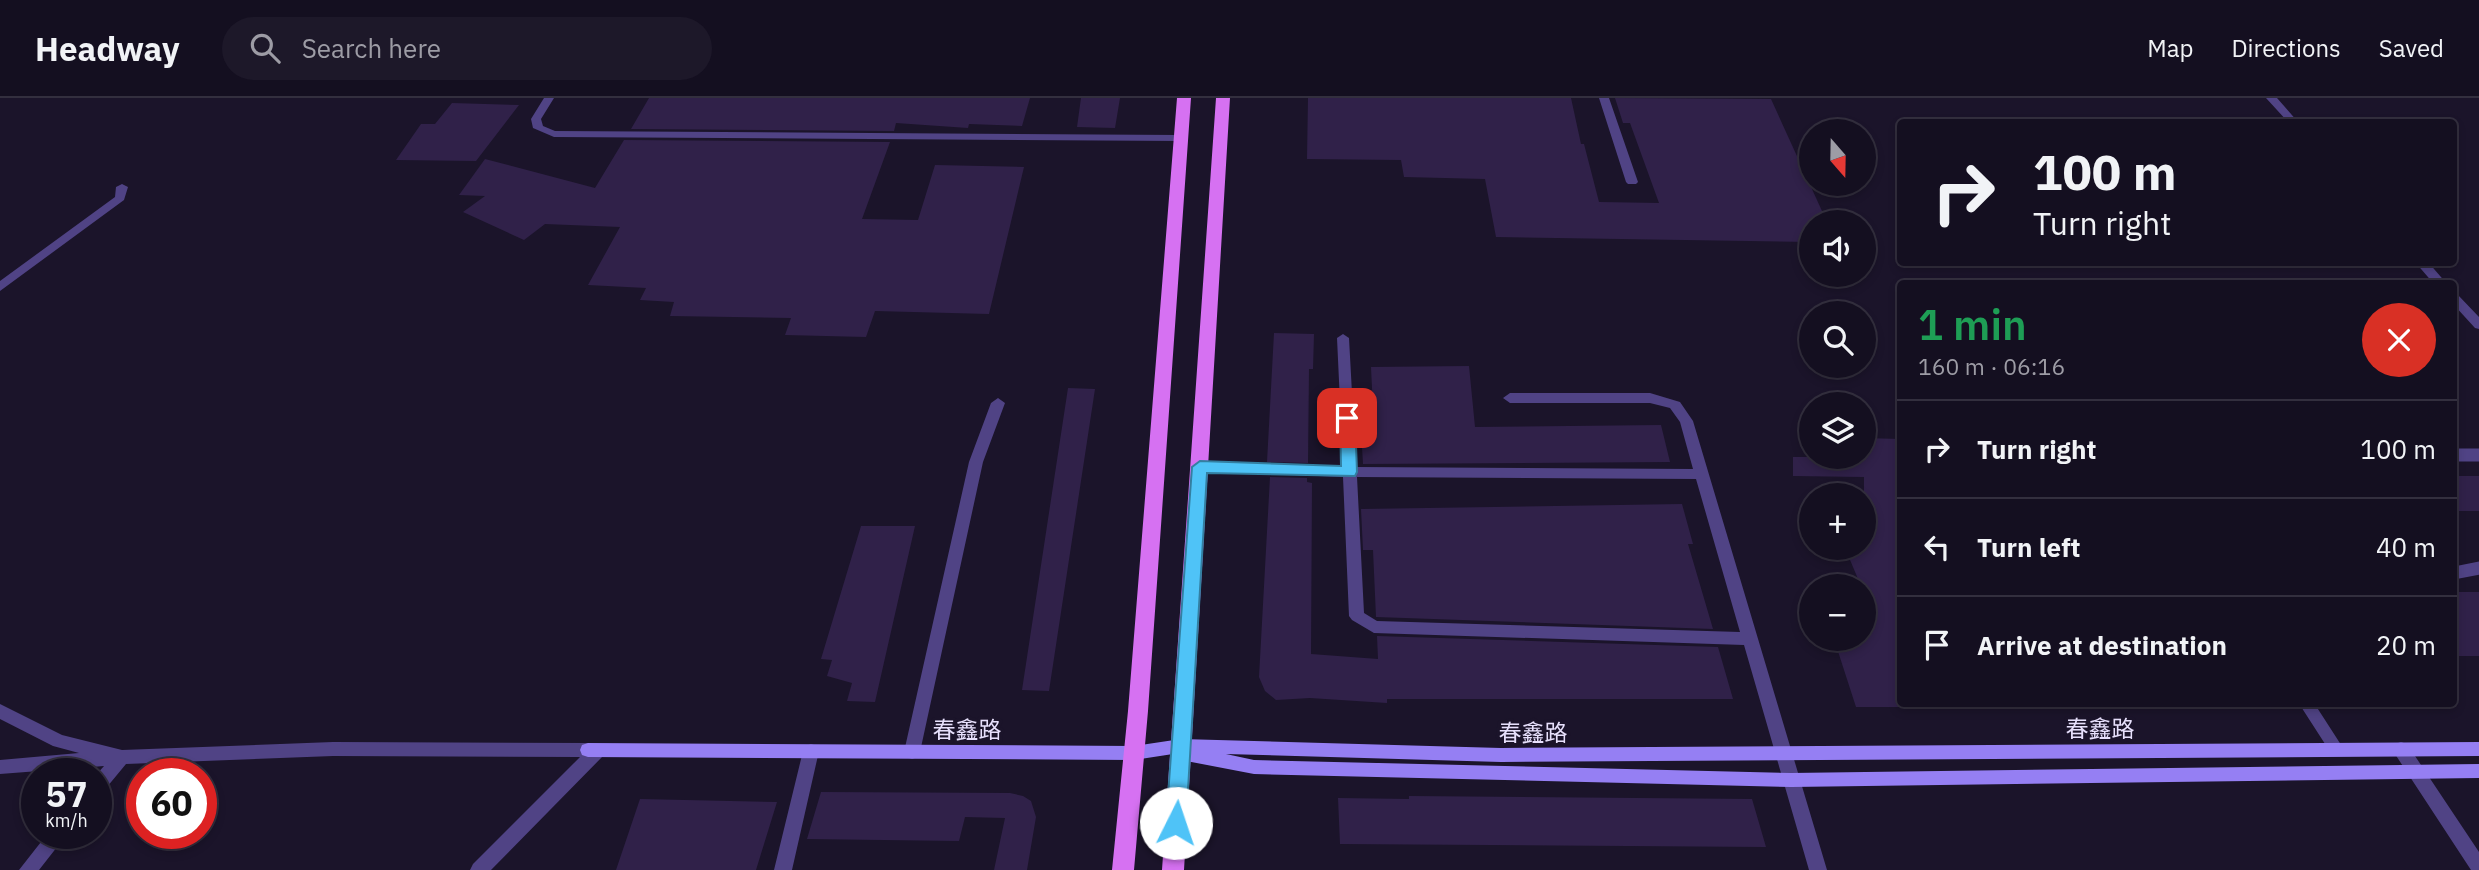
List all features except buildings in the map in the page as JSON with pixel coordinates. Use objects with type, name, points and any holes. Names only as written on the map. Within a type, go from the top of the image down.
[{"type":"main road","points":[[1123,870],[1184,98]]},
{"type":"main road","points":[[1173,870],[1223,98]]},
{"type":"main road","name":"春鑫路","points":[[593,750],[1134,753],[1181,750],[1501,755],[2479,749]]},
{"type":"main road","name":"春鑫路","points":[[1181,750],[1254,767],[1791,780],[2479,771]]},
{"type":"street","points":[[549,98],[536,119],[538,128],[554,134],[1181,138]]},
{"type":"street","points":[[1604,98],[1632,182]]},
{"type":"street","points":[[2271,98],[2290,119]]},
{"type":"street","points":[[0,287],[120,198],[122,187]]},
{"type":"street","points":[[2425,266],[2437,280]]},
{"type":"street","points":[[2457,301],[2479,326]]},
{"type":"street","points":[[1343,338],[1357,617],[1374,627],[1749,639]]},
{"type":"street","points":[[1510,398],[1650,398],[1675,405],[1686,421],[1818,870]]},
{"type":"street","points":[[912,751],[976,462],[998,403]]},
{"type":"street","points":[[1200,467],[1350,472],[1701,474]]},
{"type":"street","points":[[0,711],[59,741],[122,757]]},
{"type":"street","points":[[0,767],[122,757],[333,748],[593,750]]},
{"type":"street","points":[[2401,749],[2479,867]]},
{"type":"street","points":[[479,870],[593,750]]},
{"type":"street","points":[[783,870],[811,751]]},
{"type":"street","points":[[112,769],[122,757]]},
{"type":"street","points":[[28,870],[46,849]]},
{"type":"lane","points":[[2457,456],[2479,455]]},
{"type":"lane","points":[[2457,572],[2479,568]]},
{"type":"lane","points":[[2310,707],[2336,749]]},
{"type":"route","points":[[1176,823],[1200,467],[1350,472],[1347,418]]}]
